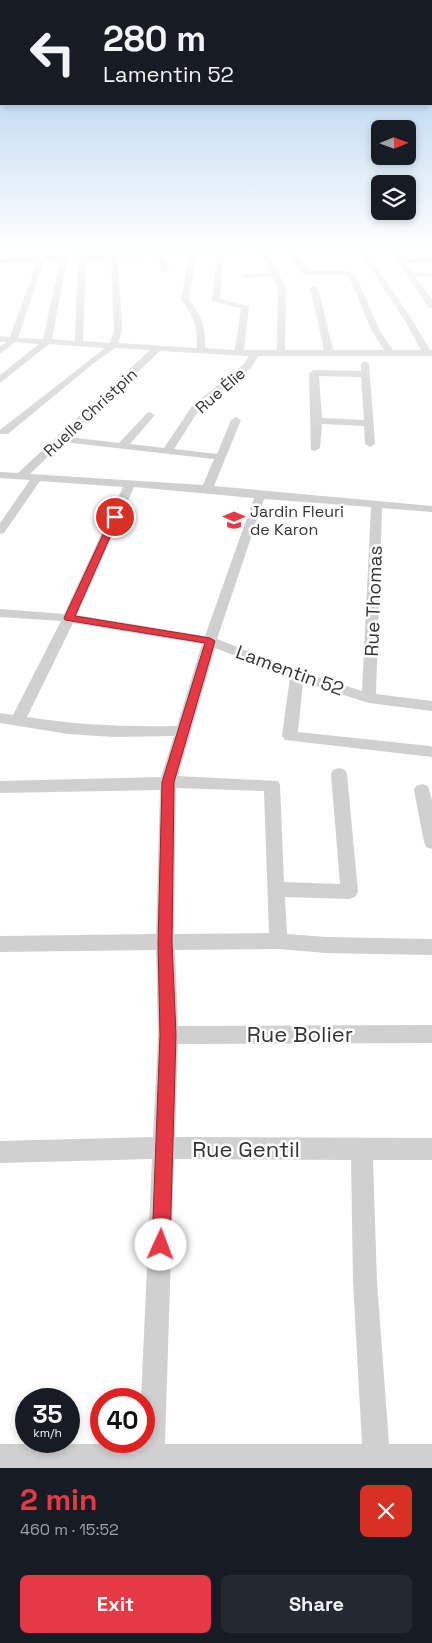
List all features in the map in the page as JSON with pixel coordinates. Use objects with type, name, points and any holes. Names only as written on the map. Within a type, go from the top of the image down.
[{"type":"street","points":[[0,351],[13,340],[21,319]]},
{"type":"street","points":[[0,380],[47,342],[52,319]]},
{"type":"street","points":[[79,344],[80,319]]},
{"type":"street","points":[[4,432],[91,361],[113,346],[118,331],[117,319]]},
{"type":"street","points":[[198,319],[202,336],[201,350]]},
{"type":"street","points":[[239,353],[244,319]]},
{"type":"street","points":[[281,353],[282,319]]},
{"type":"street","points":[[322,319],[330,352]]},
{"type":"street","points":[[371,319],[390,353]]},
{"type":"street","points":[[407,319],[430,353]]},
{"type":"street","points":[[0,339],[239,353],[430,353]]},
{"type":"street","name":"Ruelle Christpin","points":[[21,476],[159,347]]},
{"type":"street","points":[[365,352],[370,444]]},
{"type":"street","name":"Rue Élie","points":[[167,451],[195,408],[248,366],[255,353]]},
{"type":"street","points":[[315,448],[317,421],[314,373],[365,374]]},
{"type":"street","points":[[122,446],[150,415]]},
{"type":"street","points":[[206,489],[236,420]]},
{"type":"street","points":[[317,421],[369,423]]},
{"type":"street","points":[[60,439],[220,457]]},
{"type":"street","points":[[0,475],[206,489],[432,509]]},
{"type":"street","points":[[0,531],[37,478]]},
{"type":"street","points":[[18,720],[69,618],[130,484]]},
{"type":"street","points":[[151,1463],[168,1035],[165,943],[168,782],[210,641],[260,495]]},
{"type":"street","name":"Rue Thomas","points":[[369,698],[377,505]]},
{"type":"street","name":"Lamentin 52","points":[[0,613],[69,618],[210,641],[297,675],[369,698],[432,706]]},
{"type":"street","points":[[297,675],[290,736],[430,752]]},
{"type":"street","points":[[0,718],[68,729],[183,731]]},
{"type":"street","points":[[276,889],[349,892],[338,774]]},
{"type":"street","points":[[0,787],[154,785],[168,782],[272,785],[278,941]]},
{"type":"street","points":[[422,790],[432,842]]},
{"type":"street","points":[[0,944],[278,941],[326,946],[432,947]]},
{"type":"street","name":"Rue Bolier","points":[[168,1035],[432,1034]]},
{"type":"street","name":"Rue Gentil","points":[[0,1152],[165,1148],[432,1149]]},
{"type":"street","points":[[362,1149],[365,1282],[376,1457]]},
{"type":"street","points":[[0,1457],[151,1463],[432,1456]]},
{"type":"place","name":"Jardin Fleuri de Karon","points":[[234,520]]},
{"type":"route","points":[[115,517],[69,618],[210,641],[168,782],[165,943],[168,1035],[161,1245]]}]
